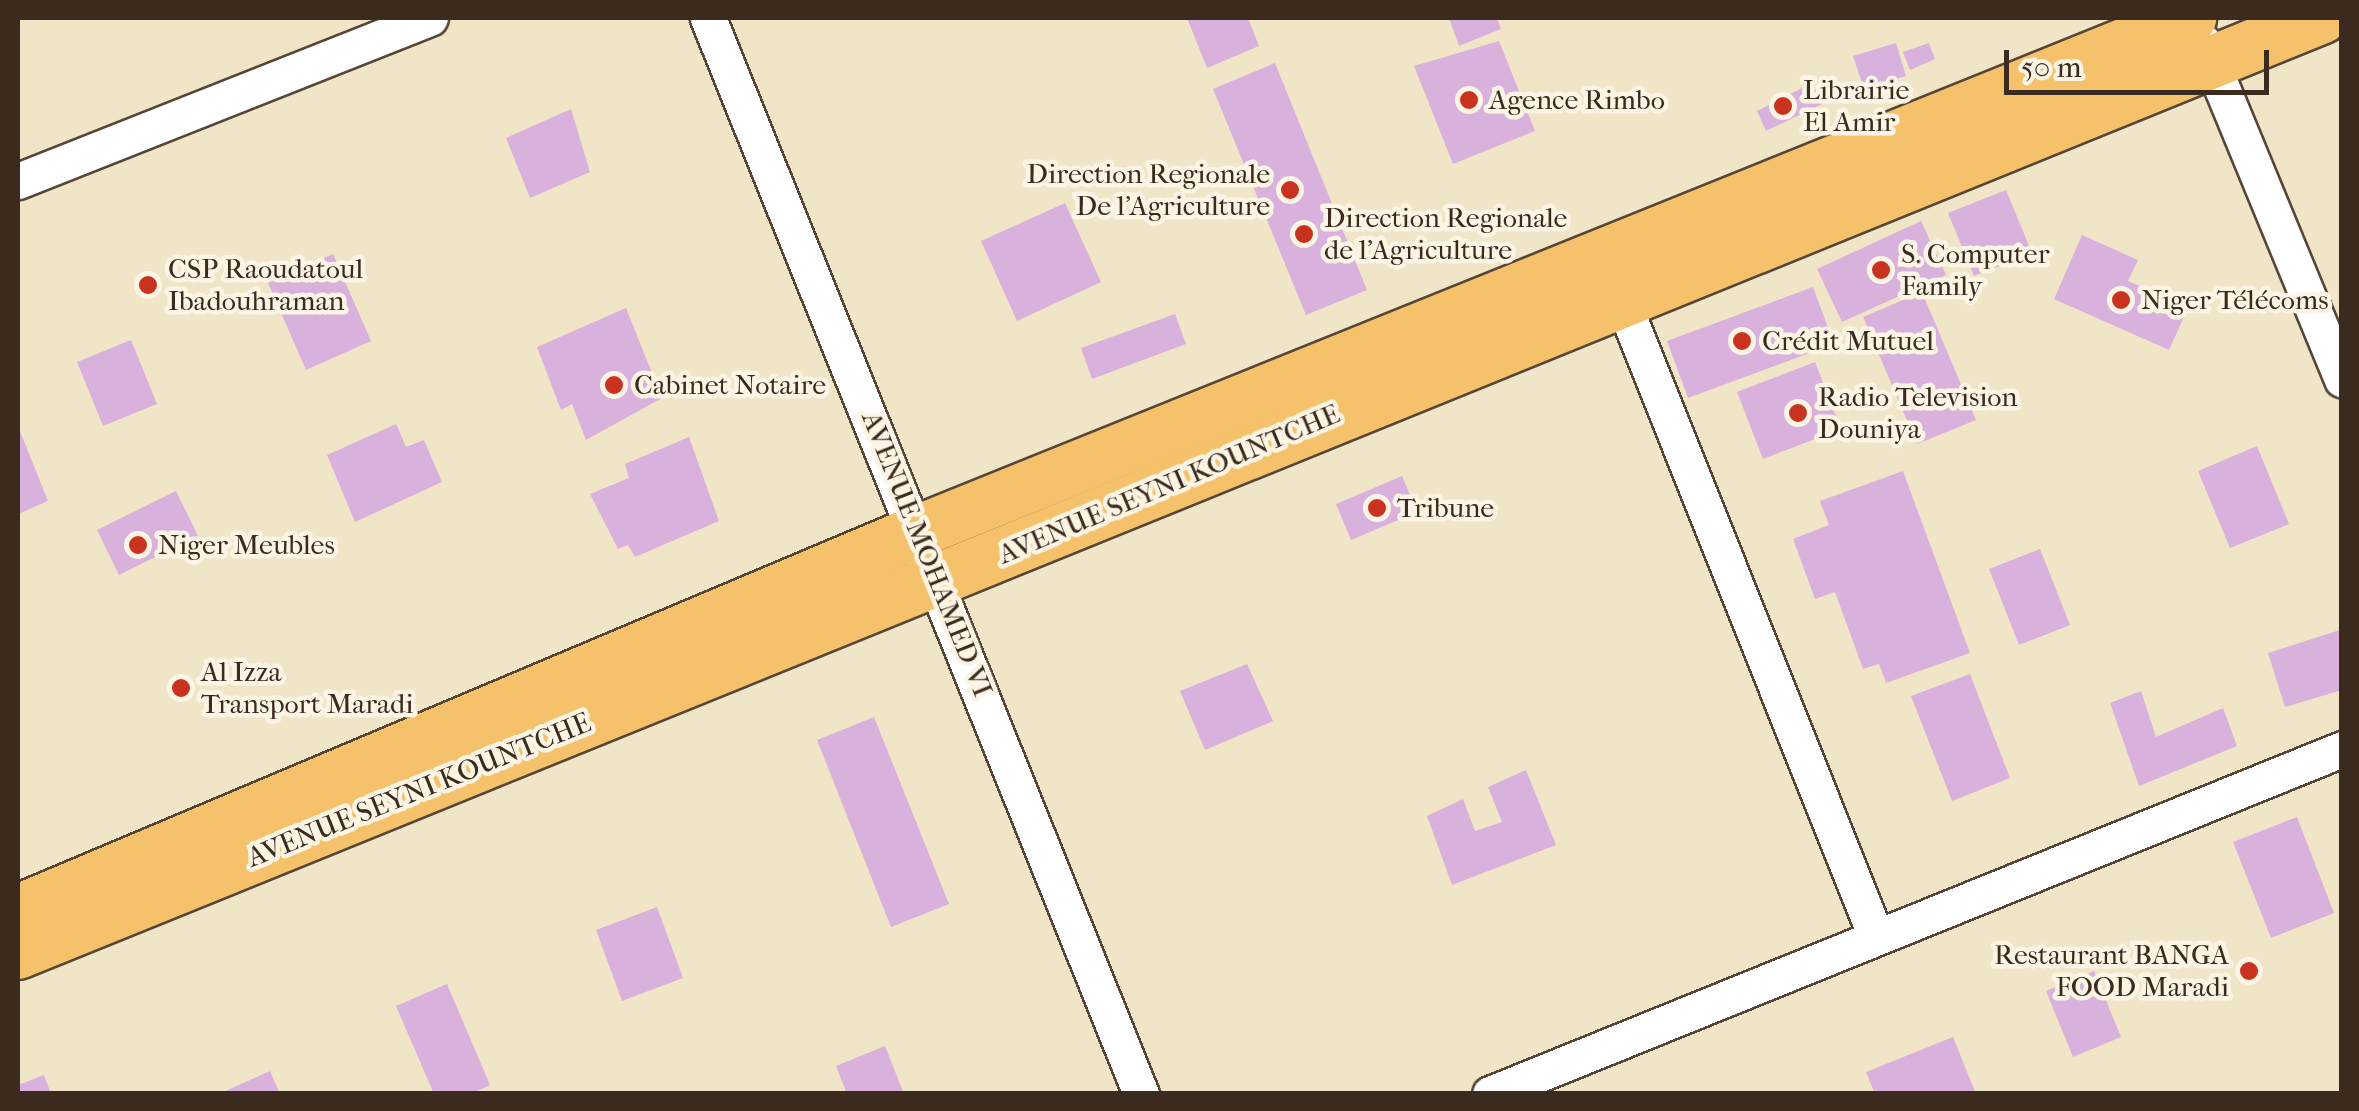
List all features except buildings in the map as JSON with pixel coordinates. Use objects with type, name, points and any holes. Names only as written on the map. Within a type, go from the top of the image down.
[{"type":"highway","name":"AVENUE SEYNI KOUNTCHE","points":[[18,953],[538,718],[919,531],[1611,274],[2198,32],[2321,18]]},
{"type":"highway","name":"AVENUE SEYNI KOUNTCHE","points":[[18,911],[538,718],[939,580],[1611,274]]},
{"type":"street","points":[[18,181],[430,18]]},
{"type":"street","name":"AVENUE MOHAMED VI","points":[[708,18],[939,580],[1141,1094]]},
{"type":"street","points":[[2198,32],[2342,379]]},
{"type":"street","points":[[1611,274],[1876,937]]},
{"type":"street","points":[[1490,1094],[2342,749]]},
{"type":"place","name":"Agence Rimbo","points":[[1469,100]]},
{"type":"place","name":"Librairie El Amir","points":[[1783,106]]},
{"type":"place","name":"Direction Regionale De l'Agriculture","points":[[1290,190]]},
{"type":"place","name":"Direction Regionale de l'Agriculture","points":[[1304,234]]},
{"type":"place","name":"S. Computer Family","points":[[1881,270]]},
{"type":"place","name":"CSP Raoudatoul Ibadouhraman","points":[[148,285]]},
{"type":"place","name":"Niger Télécoms","points":[[2121,300]]},
{"type":"place","name":"Crédit Mutuel","points":[[1742,341]]},
{"type":"place","name":"Cabinet Notaire","points":[[614,385]]},
{"type":"place","name":"Radio Television Douniya","points":[[1798,413]]},
{"type":"place","name":"Tribune","points":[[1377,508]]},
{"type":"place","name":"Niger Meubles","points":[[138,545]]},
{"type":"place","name":"Al Izza Transport Maradi","points":[[181,688]]},
{"type":"place","name":"Restaurant BANGA FOOD Maradi","points":[[2249,971]]}]
